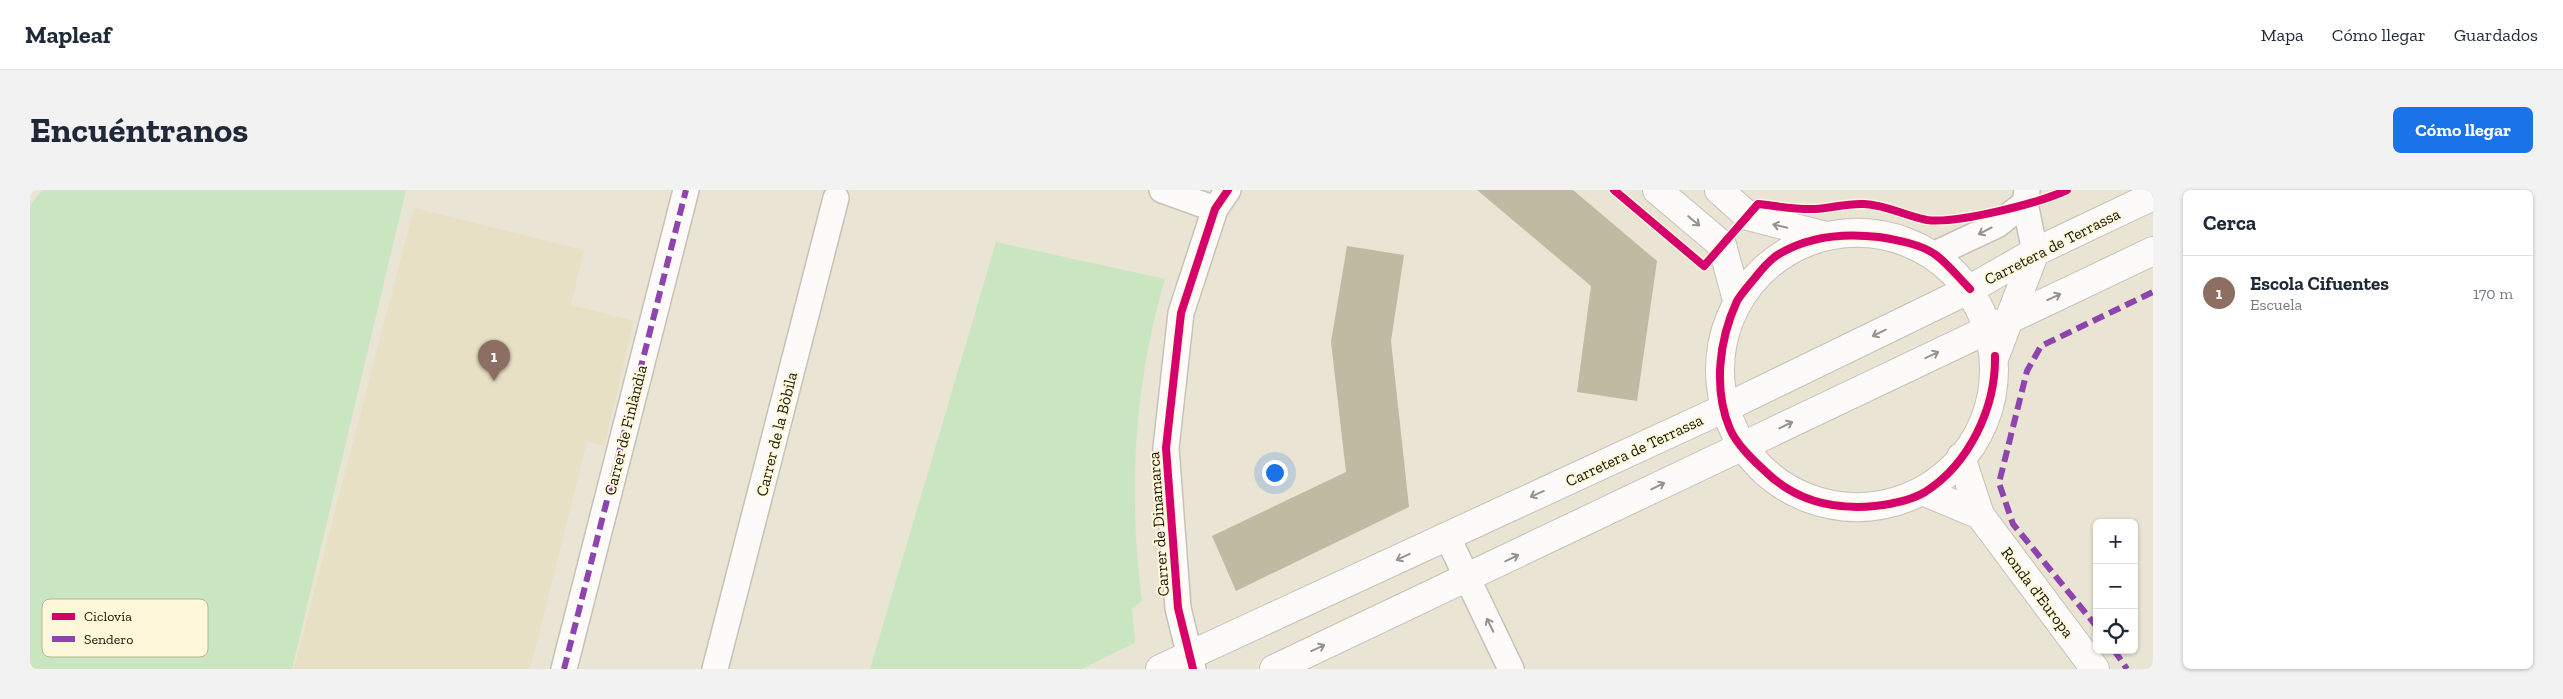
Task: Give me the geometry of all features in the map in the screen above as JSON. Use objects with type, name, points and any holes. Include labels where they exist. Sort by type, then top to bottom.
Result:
[{"type":"main road","points":[[1657,190],[1722,245],[1737,300]]},
{"type":"main road","points":[[1719,190],[1748,216],[1828,237]]},
{"type":"main road","name":"Carretera de Terrassa","points":[[1160,669],[1192,662],[1297,606],[1725,408],[1970,288],[2035,252],[2153,196]]},
{"type":"main road","points":[[2001,322],[1935,254],[1892,239],[1848,235],[1828,237],[1796,246],[1777,255],[1762,269],[1737,300],[1721,351],[1720,382],[1730,429],[1742,446],[1777,483],[1802,497],[1830,506],[1858,508],[1889,505],[1924,492],[1961,457],[1982,424],[1994,383],[1995,356],[2001,322],[2035,252]]},
{"type":"main road","points":[[1274,669],[1468,579],[1742,446],[2153,251]]},
{"type":"main road","name":"Ronda d'Europa","points":[[1961,457],[1980,515],[2095,669]]},
{"type":"main road","points":[[1924,492],[1980,515]]},
{"type":"street","name":"Carrer de Finlàndia","points":[[564,669],[686,190]]},
{"type":"street","points":[[1162,190],[1222,200]]},
{"type":"street","points":[[2026,197],[2035,252]]},
{"type":"street","points":[[1935,254],[1996,225],[2026,197]]},
{"type":"street","name":"Carrer de la Bòbila","points":[[715,669],[836,198]]},
{"type":"street","name":"Carrer de Dinamarca","points":[[1192,662],[1178,608],[1166,448],[1181,313],[1222,200]]},
{"type":"street","points":[[1447,536],[1511,669]]},
{"type":"shaded area","points":[[414,208],[584,250],[571,305],[634,321],[604,446],[587,441],[530,669],[294,669]]},
{"type":"green space","points":[[43,190],[406,190],[292,669],[30,669],[30,205]]},
{"type":"green space","points":[[996,242],[1165,279],[1146,358],[1140,398],[1135,480],[1135,520],[1142,601],[1132,608],[1135,643],[1081,669],[870,669]]},
{"type":"building","points":[[1477,190],[1573,190],[1657,261],[1637,401],[1577,392],[1591,286]]},
{"type":"building","points":[[1347,246],[1404,255],[1391,341],[1409,507],[1236,591],[1212,536],[1346,472],[1331,342]]},
{"type":"marked path","points":[[564,669],[686,190]]},
{"type":"marked path","points":[[2093,622],[2013,524],[1999,483],[2027,371],[2041,346],[2153,292]]},
{"type":"marked path","points":[[2117,654],[2127,669]]},
{"type":"cycle path","points":[[1193,669],[1178,608],[1166,448],[1181,313],[1215,209],[1228,190]]},
{"type":"cycle path","points":[[1614,190],[1704,266],[1758,204],[1808,209],[1864,204],[1880,206],[1927,220],[1940,220],[1977,216],[2038,201],[2067,190]]},
{"type":"cycle path","points":[[1970,289],[1930,251],[1916,245],[1879,237],[1853,235],[1828,237],[1802,243],[1779,254],[1765,265],[1740,296],[1726,332],[1722,348],[1720,381],[1721,398],[1730,429],[1741,446],[1766,472],[1778,482],[1803,497],[1830,505],[1860,507],[1901,502],[1925,492],[1941,480],[1967,450],[1977,433],[1991,395],[1995,356]]},
{"type":"place","name":"Escola Cifuentes","points":[[494,381]]}]
